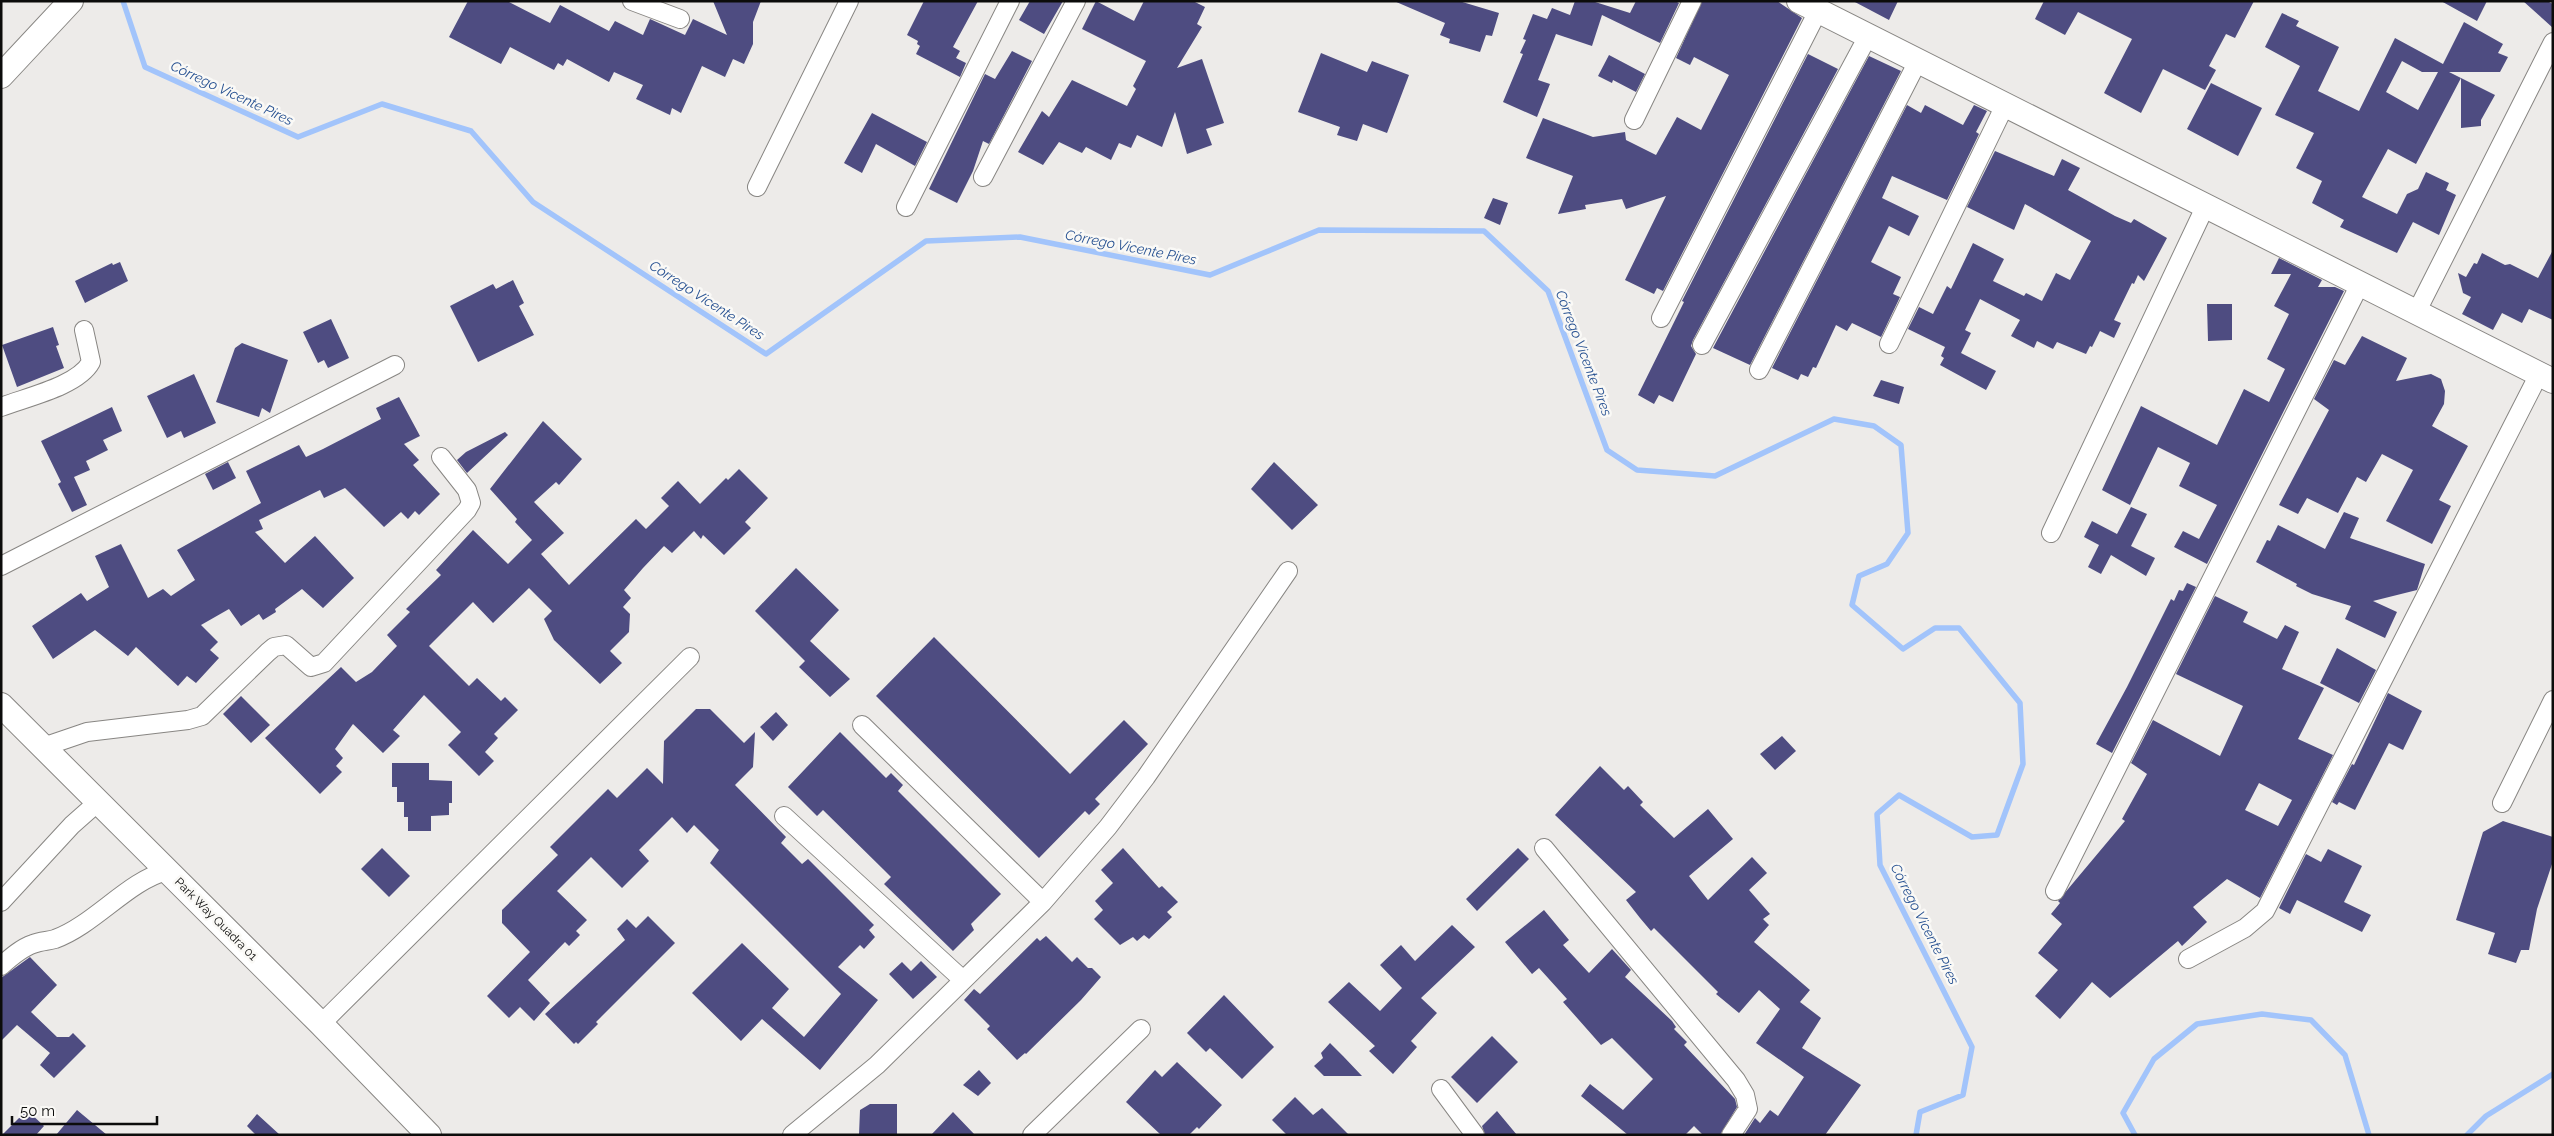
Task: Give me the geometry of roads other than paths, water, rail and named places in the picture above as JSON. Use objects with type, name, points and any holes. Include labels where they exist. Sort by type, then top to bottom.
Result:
[{"type":"street","points":[[632,1],[680,18]]},
{"type":"street","points":[[757,187],[850,1]]},
{"type":"street","points":[[906,207],[1010,1]]},
{"type":"street","points":[[983,177],[1076,1]]},
{"type":"street","points":[[1634,120],[1692,1]]},
{"type":"street","points":[[1,76],[67,5]]},
{"type":"street","points":[[1662,318],[1808,6],[2546,377],[2264,911],[2245,928],[2188,959]]},
{"type":"street","points":[[1702,345],[1868,36]]},
{"type":"street","points":[[1,64],[35,39]]},
{"type":"street","points":[[2417,311],[2553,42]]},
{"type":"street","points":[[1759,370],[1918,61]]},
{"type":"street","points":[[1889,344],[2005,105]]},
{"type":"street","points":[[2051,533],[2206,205]]},
{"type":"street","points":[[2055,891],[2360,284]]},
{"type":"street","points":[[1,407],[76,379],[86,370],[91,362],[84,330]]},
{"type":"street","points":[[1,566],[394,365]]},
{"type":"street","points":[[43,747],[87,732],[188,720],[202,716],[268,652],[280,645],[286,645],[311,666],[324,663],[471,504],[467,490],[441,457]]},
{"type":"street","points":[[792,1135],[877,1065],[1044,902],[1108,827],[1146,777],[1288,571]]},
{"type":"street","points":[[321,1024],[690,657]]},
{"type":"street","points":[[2502,803],[2553,700]]},
{"type":"street","name":"Park Way Quadra 01","points":[[1,705],[321,1024],[429,1135]]},
{"type":"street","points":[[862,724],[1044,902]]},
{"type":"street","points":[[1,902],[72,825],[98,802]]},
{"type":"street","points":[[784,816],[963,980]]},
{"type":"street","points":[[1544,848],[1736,1080],[1744,1094],[1748,1109],[1731,1135]]},
{"type":"street","points":[[1,966],[10,957],[32,944],[56,938],[98,914],[155,874],[167,871]]},
{"type":"street","points":[[1032,1135],[1142,1029]]},
{"type":"street","points":[[1441,1089],[1475,1135]]},
{"type":"waterway","name":"Córrego Vicente Pires","points":[[123,1],[145,67],[298,137],[382,104],[471,131],[533,202],[766,354],[926,241],[1020,237],[1210,275],[1319,230],[1484,231],[1548,291],[1607,450],[1637,470],[1715,476],[1834,419],[1874,426],[1901,445],[1908,533],[1887,564],[1859,576],[1852,605],[1903,649],[1935,628],[1959,628],[2020,703],[2023,764],[1997,835],[1972,837],[1899,795],[1877,814],[1880,865],[1972,1047],[1963,1095],[1920,1112],[1916,1135]]},
{"type":"waterway","name":"Córrego Vicente Pires","points":[[2135,1135],[2123,1113],[2154,1059],[2197,1024],[2262,1014],[2311,1020],[2345,1055],[2369,1135]]},
{"type":"waterway","name":"Córrego Vicente Pires","points":[[2467,1135],[2486,1116],[2553,1074]]}]
